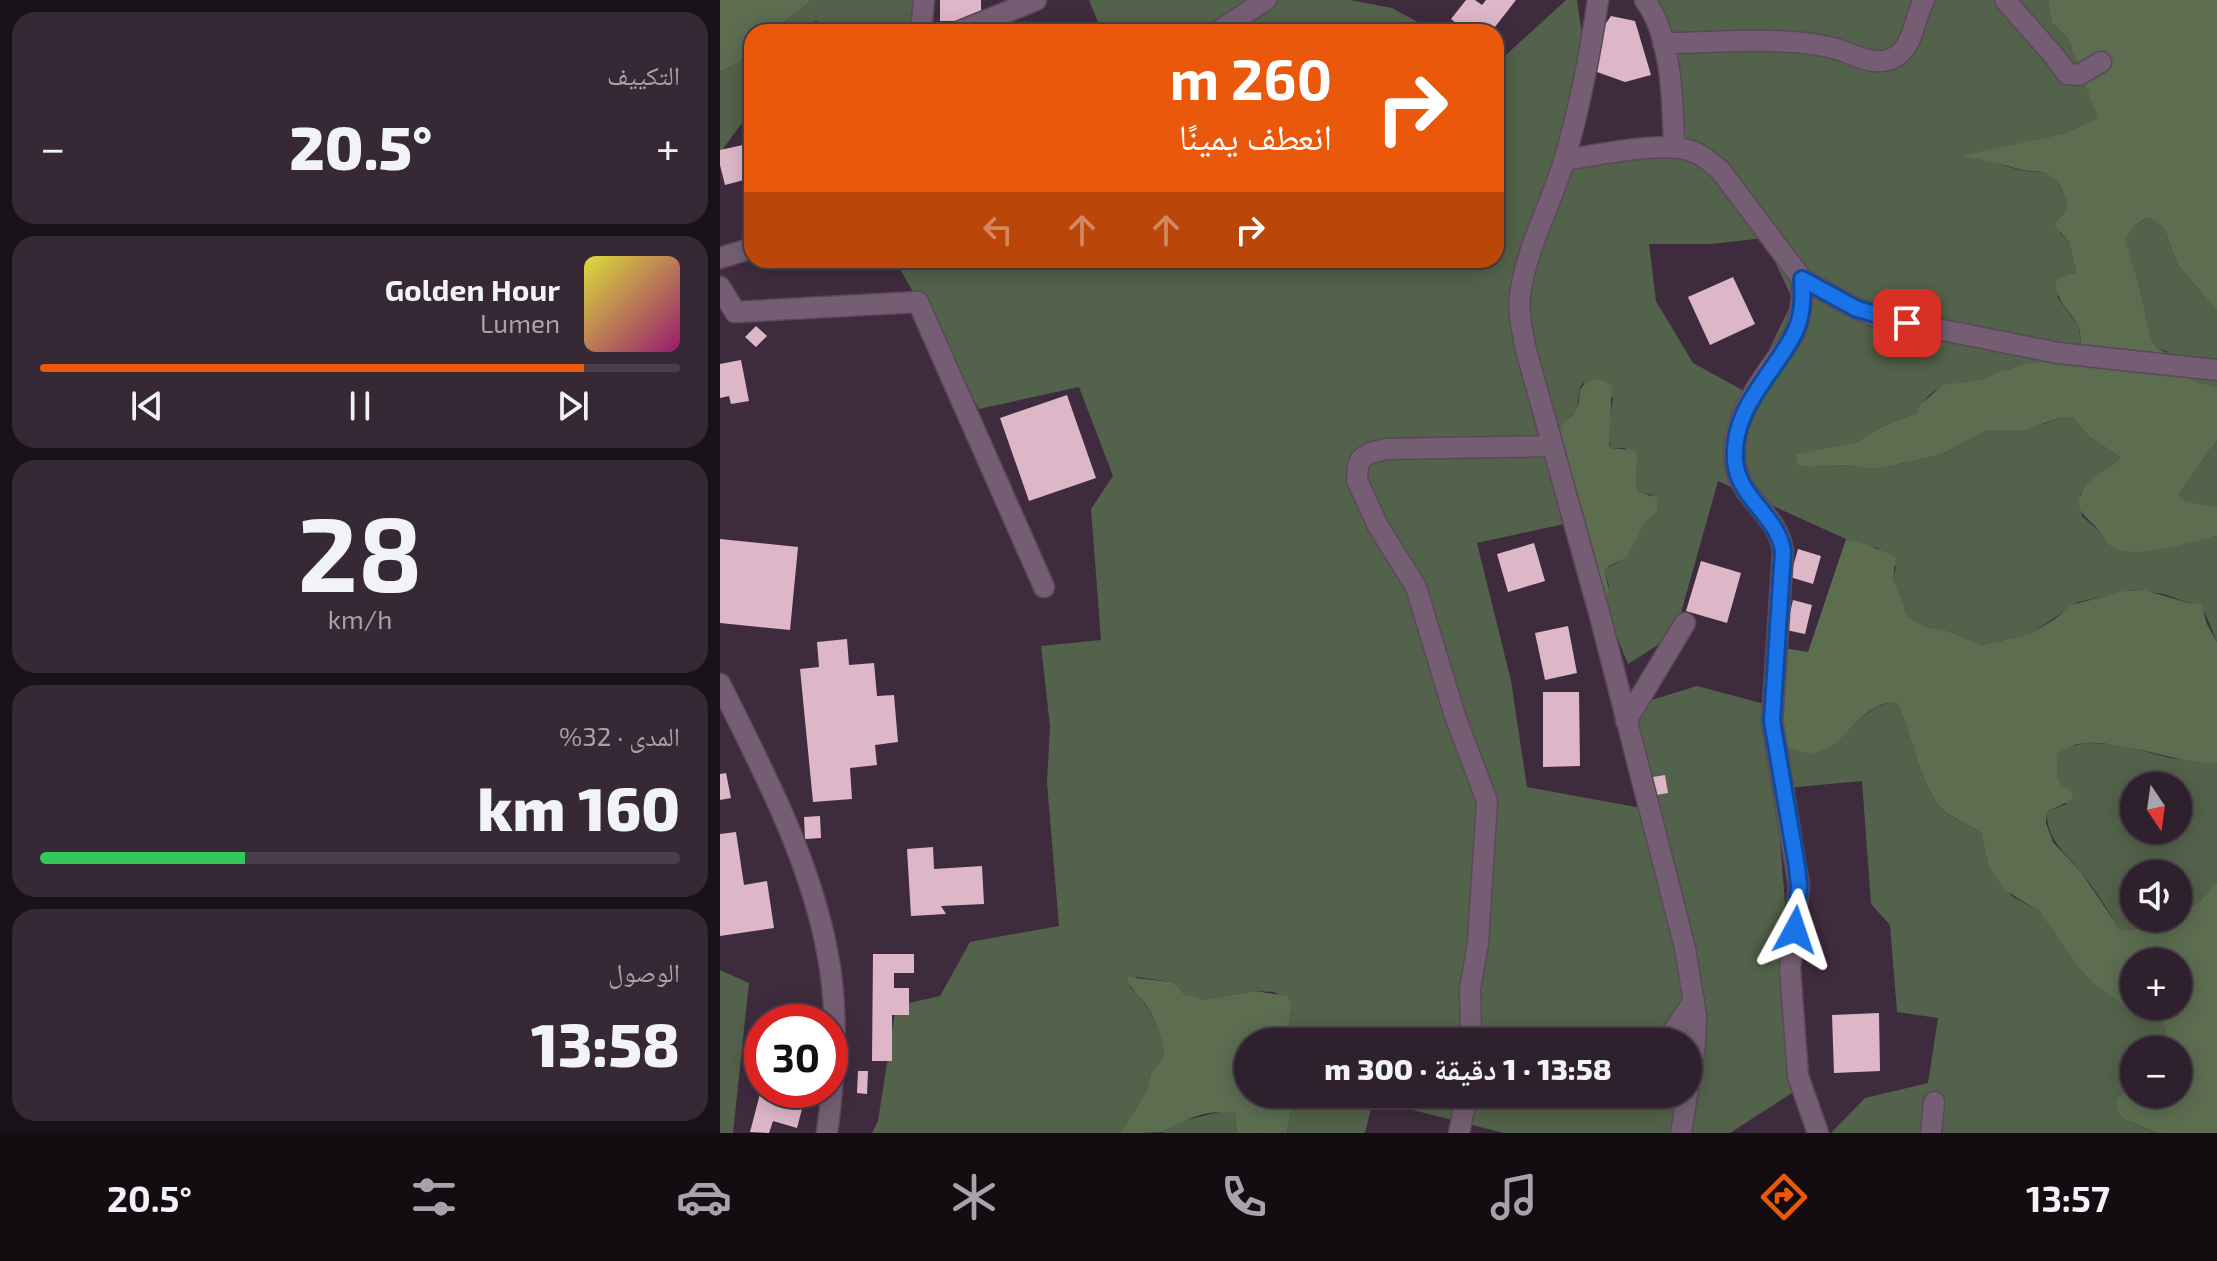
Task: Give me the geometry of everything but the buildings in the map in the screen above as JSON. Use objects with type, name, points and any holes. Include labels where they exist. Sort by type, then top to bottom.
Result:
[{"type":"street","points":[[922,24],[924,0]]},
{"type":"street","points":[[978,24],[1036,0]]},
{"type":"street","points":[[1229,24],[1266,0]]},
{"type":"street","points":[[1598,0],[1587,71],[1564,160],[1520,290],[1519,309],[1526,350],[1676,910],[1694,1001],[1695,1045],[1687,1113],[1681,1133]]},
{"type":"street","points":[[1645,0],[1663,43],[1672,104],[1674,147]]},
{"type":"street","points":[[1663,43],[1793,43],[1830,47],[1871,61],[1888,60],[1902,53],[1924,0]]},
{"type":"street","points":[[2005,0],[2067,74],[2079,75],[2101,62]]},
{"type":"street","points":[[1564,160],[1674,147],[1698,154],[1720,170],[1802,279],[1846,304],[1877,317],[2058,353],[2217,370]]},
{"type":"street","points":[[720,258],[744,250]]},
{"type":"street","points":[[1802,279],[1803,306],[1798,324],[1747,404],[1737,433],[1735,460],[1744,487],[1779,534],[1783,551],[1772,721],[1799,886],[1790,969],[1798,1076],[1818,1133]]},
{"type":"street","points":[[720,287],[735,312],[918,302],[1044,587]]},
{"type":"street","points":[[1471,1028],[1470,989],[1478,943],[1487,801],[1455,716],[1416,587],[1365,501],[1356,473],[1361,459],[1386,449],[1553,446]]},
{"type":"street","points":[[1626,721],[1685,623]]},
{"type":"street","points":[[720,684],[771,786],[805,871],[828,956],[834,1038],[833,1090],[827,1133]]},
{"type":"street","points":[[1676,1028],[1694,1001]]},
{"type":"street","points":[[1931,1133],[1934,1102]]},
{"type":"street","points":[[1459,1133],[1464,1108]]},
{"type":"green space","points":[[720,0],[812,0],[781,24],[744,24],[744,57],[720,72]]},
{"type":"green space","points":[[812,0],[929,0],[927,24],[819,24],[816,20],[813,24],[781,24]]},
{"type":"green space","points":[[1089,0],[1350,0],[1392,8],[1421,24],[1099,24]]},
{"type":"green space","points":[[1566,0],[1577,0],[1587,70],[1571,154],[1672,142],[1659,0],[2048,0],[2051,22],[2068,39],[2099,118],[2066,133],[1965,156],[2023,171],[2040,172],[2052,177],[2060,186],[2069,209],[2061,217],[2060,233],[2069,242],[2076,272],[2057,278],[2058,298],[2079,327],[2081,346],[2052,362],[2016,367],[1981,381],[1944,387],[1930,395],[1917,413],[1883,426],[1856,442],[1797,454],[1797,464],[1810,467],[1886,467],[1940,455],[1988,430],[2011,430],[2072,417],[2088,436],[2120,457],[2080,495],[2082,516],[2104,539],[2182,543],[2217,536],[2217,642],[2205,613],[2192,604],[2164,594],[2135,590],[2078,602],[2030,634],[1982,645],[1945,630],[1927,627],[1908,617],[1895,587],[1893,578],[1896,567],[1878,548],[1846,539],[1718,481],[1675,634],[1628,664],[1602,601],[1609,587],[1605,571],[1625,556],[1642,527],[1657,512],[1652,495],[1639,492],[1625,448],[1611,448],[1608,430],[1613,398],[1583,383],[1577,409],[1560,428],[1569,523],[1477,543],[1511,681],[1527,787],[1652,810],[1629,707],[1697,686],[1765,704],[1795,749],[1810,753],[1824,750],[1836,742],[1870,711],[1897,703],[1920,769],[1939,806],[1947,814],[1981,833],[1989,868],[2012,896],[2040,912],[2082,972],[2120,1002],[2120,1020],[2155,1020],[2162,1023],[2165,1036],[2120,1036],[2120,1108],[2128,1108],[2132,1122],[2157,1133],[1831,1133],[1865,1098],[1928,1083],[1938,1018],[1897,1012],[1890,925],[1871,904],[1862,781],[1776,789],[1787,929],[1792,1093],[1730,1133],[1504,1133],[1405,1108],[1702,1108],[1702,1028],[1288,1028],[1292,1004],[1274,992],[1255,991],[1204,1000],[1184,994],[1171,982],[1137,977],[1130,987],[1154,1018],[1164,1056],[1151,1073],[1146,1092],[1120,1133],[872,1133],[878,1121],[896,1006],[940,996],[970,942],[1059,926],[1047,783],[1050,726],[1041,646],[1101,640],[1091,509],[1113,476],[1079,387],[979,409],[900,268],[1504,268],[1504,57]],"holes":[[[1764,238],[1793,300],[1748,393],[1693,363],[1656,301],[1649,244],[1711,244]]]},
{"type":"green space","points":[[2048,0],[2217,0],[2217,311],[2177,264],[2165,230],[2157,222],[2147,218],[2143,220],[2133,227],[2125,241],[2152,341],[2158,349],[2175,356],[2190,379],[2217,387],[2217,440],[2179,494],[2185,501],[2217,507],[2217,536],[2149,551],[2123,551],[2111,546],[2082,512],[2079,499],[2088,482],[2120,457],[2088,436],[2072,417],[2062,417],[2025,430],[1988,430],[1940,455],[1886,467],[1797,465],[1796,454],[1856,442],[1883,426],[1917,413],[1921,404],[1943,385],[1982,380],[2000,371],[2031,363],[2064,360],[2081,346],[2079,328],[2059,298],[2056,285],[2057,278],[2076,272],[2069,242],[2054,225],[2068,209],[2060,186],[2043,173],[1961,156],[2066,133],[2098,118],[2068,39],[2051,22]]},
{"type":"green space","points":[[744,57],[744,120],[720,153],[720,72]]},
{"type":"green space","points":[[2147,218],[2165,230],[2177,264],[2217,311],[2217,387],[2189,380],[2166,351],[2158,349],[2152,341],[2138,281],[2124,241],[2130,229]]},
{"type":"green space","points":[[1599,379],[1612,386],[1609,445],[1611,448],[1635,450],[1639,492],[1658,498],[1657,512],[1644,524],[1627,557],[1607,567],[1609,592],[1602,601],[1560,428],[1578,407],[1581,388]]},
{"type":"green space","points":[[2217,440],[2217,507],[2184,501],[2179,494]]},
{"type":"green space","points":[[1846,539],[1896,557],[1893,579],[1908,617],[1927,627],[1945,630],[1982,645],[2030,634],[2071,605],[2125,591],[2144,590],[2192,604],[2201,603],[2207,624],[2217,642],[2217,763],[2178,759],[2109,744],[2070,746],[2057,756],[2057,776],[2061,786],[2071,790],[2073,799],[2047,812],[2046,823],[2053,842],[2081,872],[2120,932],[2192,932],[2192,906],[2217,882],[2217,1133],[2157,1133],[2123,1118],[2117,1110],[2116,1099],[2120,1096],[2120,1108],[2192,1108],[2192,1036],[2165,1036],[2162,1023],[2155,1020],[2192,1020],[2192,948],[2120,948],[2120,1003],[2082,972],[2040,912],[2005,890],[1989,868],[1981,833],[1939,806],[1920,769],[1897,703],[1873,709],[1824,750],[1809,753],[1787,748],[1781,739],[1778,647],[1808,652]]},
{"type":"green space","points":[[2085,743],[2119,744],[2170,758],[2217,763],[2217,882],[2192,906],[2192,860],[2120,860],[2120,929],[2050,830],[2047,812],[2066,804],[2057,776],[2057,756],[2063,748]]},
{"type":"green space","points":[[720,970],[749,983],[747,1004],[744,1004],[733,1133],[720,1133]]},
{"type":"green space","points":[[1127,977],[1171,982],[1184,994],[1204,1000],[1255,991],[1287,996],[1292,1004],[1288,1028],[1234,1028],[1234,1108],[1291,1108],[1287,1133],[1237,1133],[1235,1114],[1216,1112],[1188,1119],[1163,1132],[1120,1133],[1146,1092],[1151,1073],[1164,1056],[1153,1017]]},
{"type":"green space","points":[[1291,1108],[1371,1108],[1365,1133],[1287,1133]]},
{"type":"green space","points":[[1224,1111],[1235,1114],[1237,1133],[1162,1133],[1177,1122]]},
{"type":"route","points":[[1795,930],[1799,886],[1797,867],[1772,721],[1782,542],[1737,473],[1737,433],[1747,404],[1794,335],[1803,306],[1802,279],[1857,309],[1907,323]]}]
